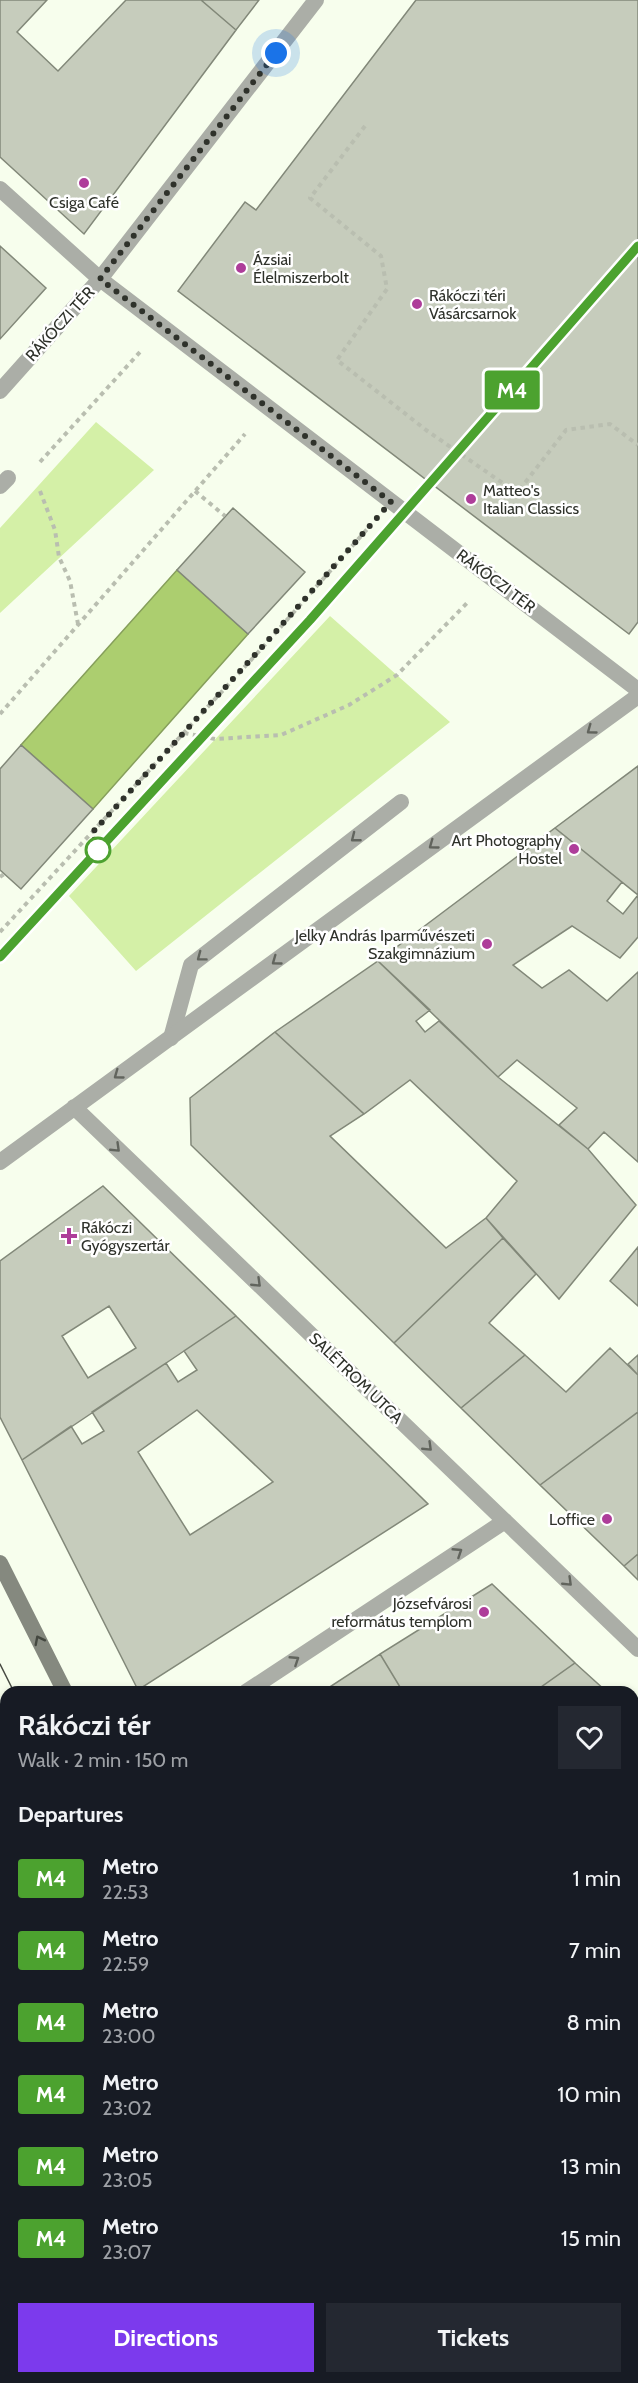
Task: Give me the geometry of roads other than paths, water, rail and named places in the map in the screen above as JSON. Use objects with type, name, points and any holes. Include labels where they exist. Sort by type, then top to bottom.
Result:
[{"type":"main road","points":[[0,1563],[62,1686]]},
{"type":"street","points":[[0,189],[100,279],[316,0]]},
{"type":"street","name":"RÁKÓCZI TÉR","points":[[0,391],[100,279],[638,690]]},
{"type":"street","points":[[0,1162],[638,696]]},
{"type":"street","points":[[171,1038],[191,964],[401,802]]},
{"type":"street","name":"SALÉTROM UTCA","points":[[74,1107],[638,1649]]},
{"type":"street","points":[[255,1686],[505,1521]]},
{"type":"tram line","points":[[0,1664],[11,1686]]},
{"type":"metro line","name":"M4","points":[[0,957],[310,620],[638,246]]},
{"type":"place","name":"Csiga Café","points":[[84,183]]},
{"type":"place","name":"Ázsiai Élelmiszerbolt","points":[[241,268]]},
{"type":"place","name":"Rákóczi téri Vásárcsarnok","points":[[417,304]]},
{"type":"place","name":"Matteo's Italian Classics","points":[[471,499]]},
{"type":"place","name":"Art Photography Hostel","points":[[574,849]]},
{"type":"place","name":"Jelky András Iparművészeti Szakgimnázium","points":[[487,944]]},
{"type":"place","name":"Rákóczi Gyógyszertár","points":[[69,1236]]},
{"type":"place","name":"Loffice","points":[[607,1519]]},
{"type":"place","name":"Józsefvárosi református templom","points":[[484,1612]]}]
